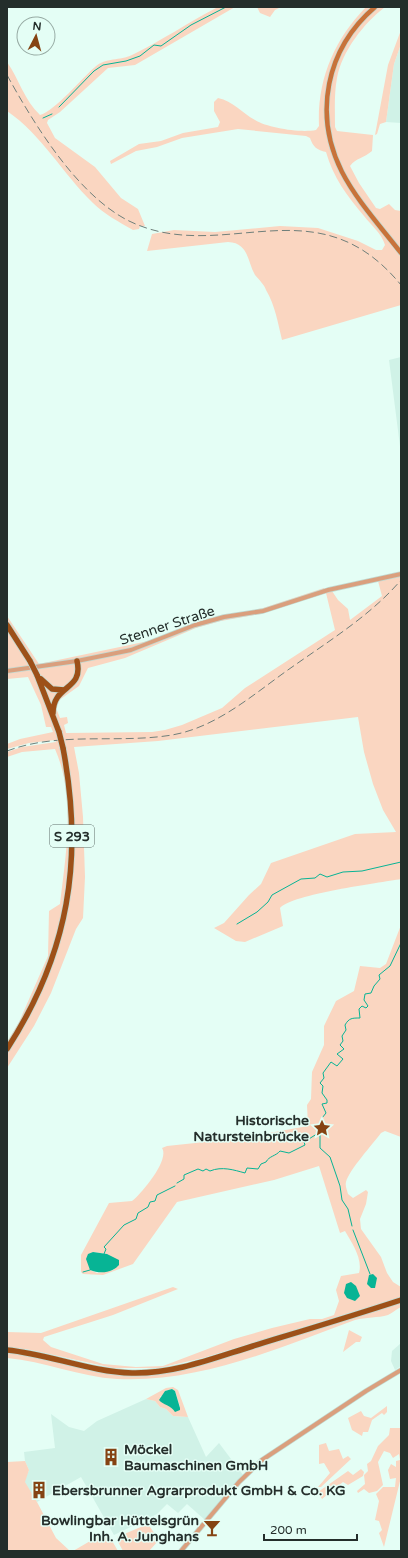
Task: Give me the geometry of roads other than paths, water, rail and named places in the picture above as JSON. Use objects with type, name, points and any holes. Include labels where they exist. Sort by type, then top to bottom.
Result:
[{"type":"highway","name":"S 293","points":[[7,625],[17,639],[38,676],[53,713],[63,748],[72,810],[72,859],[65,913],[54,953],[42,985],[24,1021],[7,1049]]},
{"type":"highway","points":[[7,634],[17,639]]},
{"type":"highway","points":[[53,713],[54,701],[58,695],[77,678],[79,668],[78,661]]},
{"type":"highway","points":[[38,676],[52,689],[65,690]]},
{"type":"highway","points":[[7,1350],[30,1353],[111,1371],[132,1373],[155,1372],[193,1364],[401,1300]]},
{"type":"main road","points":[[375,7],[354,30],[336,59],[327,90],[326,117],[332,148],[342,171],[361,201],[401,253]]},
{"type":"street","name":"Stenner Straße","points":[[7,671],[78,661],[140,647],[195,625],[224,617],[263,611],[328,590],[401,574]]},
{"type":"street","points":[[181,1551],[239,1482],[262,1460],[366,1391],[401,1370]]},
{"type":"waterway","points":[[59,107],[94,71],[103,65],[126,61],[140,56],[154,45],[161,46],[191,25],[226,7]]},
{"type":"waterway","points":[[43,118],[52,114]]},
{"type":"waterway","points":[[237,924],[257,912],[268,902],[272,895],[301,879],[315,878],[320,874],[327,877],[343,872],[362,871],[401,862]]},
{"type":"waterway","points":[[177,1183],[184,1179],[184,1175],[198,1169],[203,1171],[206,1169],[210,1171],[228,1169],[245,1173],[247,1168],[258,1169],[261,1164],[280,1151],[289,1153],[305,1145],[304,1142],[320,1132],[323,1122],[322,1118],[326,1113],[322,1104],[327,1103],[327,1100],[322,1093],[323,1086],[320,1083],[324,1078],[323,1073],[331,1062],[337,1066],[343,1059],[337,1054],[344,1049],[340,1045],[343,1041],[342,1036],[346,1030],[345,1025],[351,1019],[360,1018],[359,1009],[362,1006],[366,1008],[368,1006],[364,1000],[365,994],[371,993],[374,986],[380,979],[379,975],[390,966],[401,943],[401,937]]},
{"type":"waterway","points":[[320,1133],[320,1148],[330,1157],[340,1186],[342,1200],[348,1209],[352,1226]]},
{"type":"waterway","points":[[104,1254],[106,1249],[104,1247],[124,1225],[136,1219],[138,1213],[148,1207],[150,1202],[155,1201],[157,1195],[175,1186]]},
{"type":"waterway","points":[[353,1230],[370,1274]]},
{"type":"waterway","points":[[83,1272],[90,1270]]},
{"type":"railway","points":[[7,75],[30,115],[58,156],[91,193],[108,208],[127,220],[163,232],[198,236],[267,231],[302,231],[335,237],[368,254],[401,285]]},
{"type":"railway","points":[[7,751],[48,741],[172,735],[189,731],[206,724],[237,707],[351,626],[377,604],[401,580]]},
{"type":"place","name":"Historische Natursteinbrücke","points":[[322,1128]]},
{"type":"place","name":"Möckel Baumaschinen GmbH","points":[[111,1457]]},
{"type":"place","name":"Ebersbrunner Agrarprodukt GmbH & Co. KG","points":[[39,1490]]},
{"type":"place","name":"Bowlingbar Hüttelsgrün Inh. A. Junghans","points":[[212,1528]]}]
